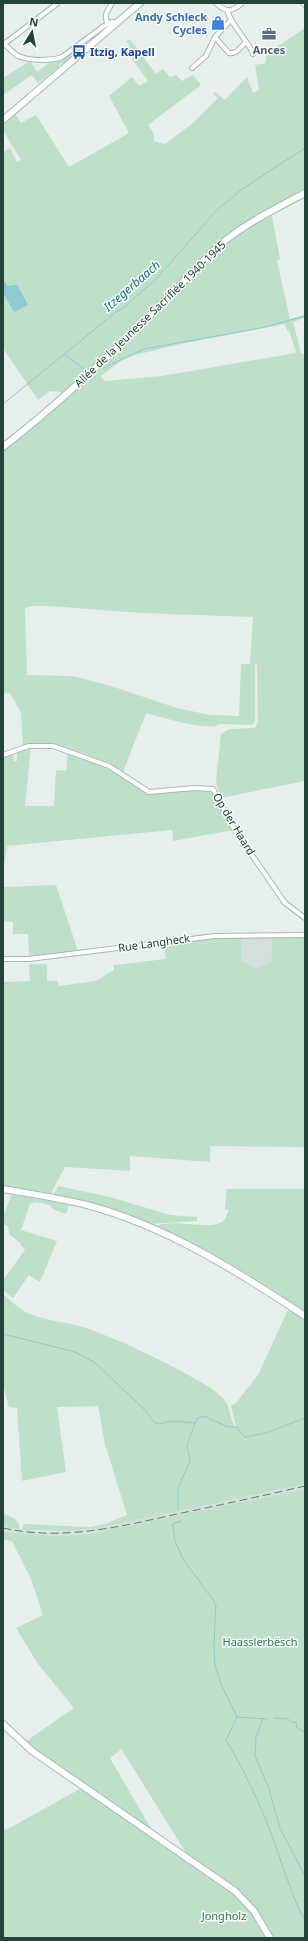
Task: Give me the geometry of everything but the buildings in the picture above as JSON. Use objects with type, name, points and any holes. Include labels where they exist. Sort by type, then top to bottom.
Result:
[{"type":"main road","points":[[3,120],[140,3]]},
{"type":"main road","name":"Allée de la Jeunesse Sacrifiée 1940-1945","points":[[3,447],[64,398],[94,370],[215,249],[251,221],[305,193]]},
{"type":"main road","points":[[3,1189],[80,1203],[150,1227],[242,1275],[305,1316]]},
{"type":"main road","points":[[3,1724],[32,1751],[235,1891],[254,1911],[270,1938]]},
{"type":"street","points":[[58,3],[3,44],[17,55],[25,58],[54,60],[62,57],[108,24],[116,23]]},
{"type":"street","points":[[108,24],[105,18],[112,3]]},
{"type":"street","points":[[216,3],[228,11],[234,9],[242,3]]},
{"type":"street","points":[[228,11],[229,16],[253,54]]},
{"type":"street","points":[[192,68],[206,56],[215,37],[232,20]]},
{"type":"street","points":[[215,37],[229,53],[232,54],[246,42]]},
{"type":"street","name":"Op der Haard","points":[[3,755],[29,746],[53,746],[109,766],[150,792],[194,788],[213,789],[234,829],[285,902],[305,918]]},
{"type":"street","name":"Rue Langheck","points":[[3,959],[29,959],[215,936],[305,935]]},
{"type":"shaded area","points":[[241,939],[272,939],[271,962],[257,968],[241,961]]},
{"type":"shaded area","points":[[305,1484],[305,1489],[111,1531],[59,1536],[3,1532],[3,1526],[42,1532],[69,1531],[109,1526]]},
{"type":"green space","points":[[305,28],[305,198],[272,215],[280,259],[277,261],[290,319],[305,315],[305,318],[293,322],[301,353],[305,355],[305,781],[221,798],[216,782],[221,734],[229,729],[255,728],[258,723],[257,664],[255,664],[255,721],[252,725],[195,725],[146,713],[123,772],[101,760],[75,750],[48,745],[23,747],[21,713],[10,693],[3,694],[3,442],[62,394],[60,392],[50,391],[38,400],[3,348],[3,152],[10,148],[17,162],[21,160],[3,130],[3,123],[15,113],[21,123],[36,115],[69,167],[129,133],[109,96],[132,77],[139,86],[148,81],[124,48],[130,45],[126,42],[130,39],[156,74],[163,69],[170,77],[176,75],[182,81],[193,75],[201,85],[148,125],[154,134],[154,141],[165,144],[193,123],[218,98],[213,94],[215,92],[225,100],[247,77],[253,93],[259,90],[255,65],[266,63],[266,52],[272,50]],"holes":[[[285,324],[290,333],[296,353],[162,376],[105,381],[101,376],[121,361],[135,355],[181,344]],[[32,606],[141,613],[253,617],[250,664],[241,664],[239,716],[210,715],[177,708],[111,686],[73,676],[27,675],[25,608]]]},
{"type":"green space","points":[[80,45],[83,46],[67,62],[59,64],[59,67],[38,83],[32,75],[3,95],[3,78],[30,61],[37,72],[50,62],[58,61]]},
{"type":"green space","points":[[31,747],[25,806],[54,806],[56,770],[66,771],[68,751],[113,769],[153,794],[194,789],[208,789],[214,791],[233,830],[173,841],[172,830],[7,846],[3,874],[3,757],[13,754],[14,761],[17,761],[17,752]]},
{"type":"green space","points":[[56,885],[78,951],[29,956],[28,934],[13,934],[13,922],[3,921],[3,887]]},
{"type":"green space","points":[[227,937],[305,937],[305,1147],[210,1146],[210,1162],[130,1156],[130,1171],[65,1167],[50,1195],[3,1187],[3,982],[30,981],[29,964],[47,964],[47,981],[58,981],[58,986],[96,981],[114,970],[114,965],[166,959],[164,944]],"holes":[[[241,939],[272,939],[271,962],[257,968],[241,961]]]},
{"type":"green space","points":[[58,1186],[110,1197],[170,1215],[197,1217],[197,1221],[148,1224],[53,1196]]},
{"type":"green space","points":[[227,1189],[305,1189],[305,1484],[109,1526],[69,1531],[22,1530],[24,1524],[89,1527],[105,1524],[127,1515],[105,1444],[98,1406],[57,1407],[66,1472],[22,1481],[17,1408],[9,1407],[3,1384],[3,1294],[19,1308],[30,1314],[86,1328],[149,1354],[185,1373],[223,1398],[236,1428],[231,1405],[235,1404],[258,1375],[291,1303],[243,1273],[235,1266],[233,1268],[155,1227],[170,1223],[209,1225],[217,1224],[223,1221],[229,1210],[225,1209]]},
{"type":"green space","points":[[12,1194],[69,1205],[66,1214],[53,1209],[50,1205],[36,1202],[30,1204],[21,1230],[57,1241],[40,1282],[29,1275],[13,1298],[3,1290],[3,1280],[25,1250],[20,1243],[9,1234],[8,1226],[3,1224],[3,1217]]},
{"type":"green space","points":[[305,1489],[305,1938],[3,1938],[3,1827],[6,1830],[85,1786],[25,1742],[74,1708],[38,1664],[16,1628],[43,1615],[31,1579],[12,1541],[3,1540],[3,1532],[59,1536],[89,1534]],"holes":[[[122,1750],[186,1853],[152,1830],[110,1758]]]},
{"type":"green space","points":[[3,1513],[12,1517],[18,1523],[20,1529],[3,1526]]},
{"type":"water","points":[[6,282],[7,286],[17,285],[28,305],[14,312],[3,293],[3,283]]},
{"type":"waterway","name":"Itzegerbaach","points":[[3,404],[116,312],[122,309],[155,280],[217,210],[241,190],[305,148]]},
{"type":"waterway","points":[[103,368],[144,349],[261,328],[305,316]]},
{"type":"waterway","points":[[65,355],[87,371]]},
{"type":"waterway","points":[[3,1334],[75,1352],[94,1362],[144,1409],[154,1422],[159,1424],[172,1421],[195,1423],[198,1418],[204,1416],[228,1427],[236,1427],[245,1437],[266,1433],[305,1418]]},
{"type":"waterway","points":[[178,1510],[178,1488],[190,1461],[187,1445],[195,1423]]},
{"type":"waterway","points":[[181,1521],[174,1523],[173,1525],[175,1541],[183,1559],[216,1604],[214,1644],[215,1665],[221,1684],[237,1717],[226,1740],[244,1772],[260,1806],[297,1904],[305,1919]]},
{"type":"waterway","points":[[237,1717],[268,1719]]},
{"type":"waterway","points":[[263,1718],[256,1737],[255,1756],[269,1789],[280,1828],[305,1876]]},
{"type":"waterway","points":[[274,1718],[288,1719],[291,1722],[296,1722],[297,1728],[305,1732]]},
{"type":"railway","points":[[3,1528],[25,1532],[47,1533],[69,1533],[112,1528],[305,1486]]},
{"type":"place","name":"Andy Schleck Cycles","points":[[218,23]]},
{"type":"place","name":"Ances","points":[[269,34]]},
{"type":"place","name":"Itzig, Kapell","points":[[79,52]]},
{"type":"park label","name":"Haasslerbësch","points":[[260,1642]]},
{"type":"park label","name":"Jongholz","points":[[224,1916]]}]
